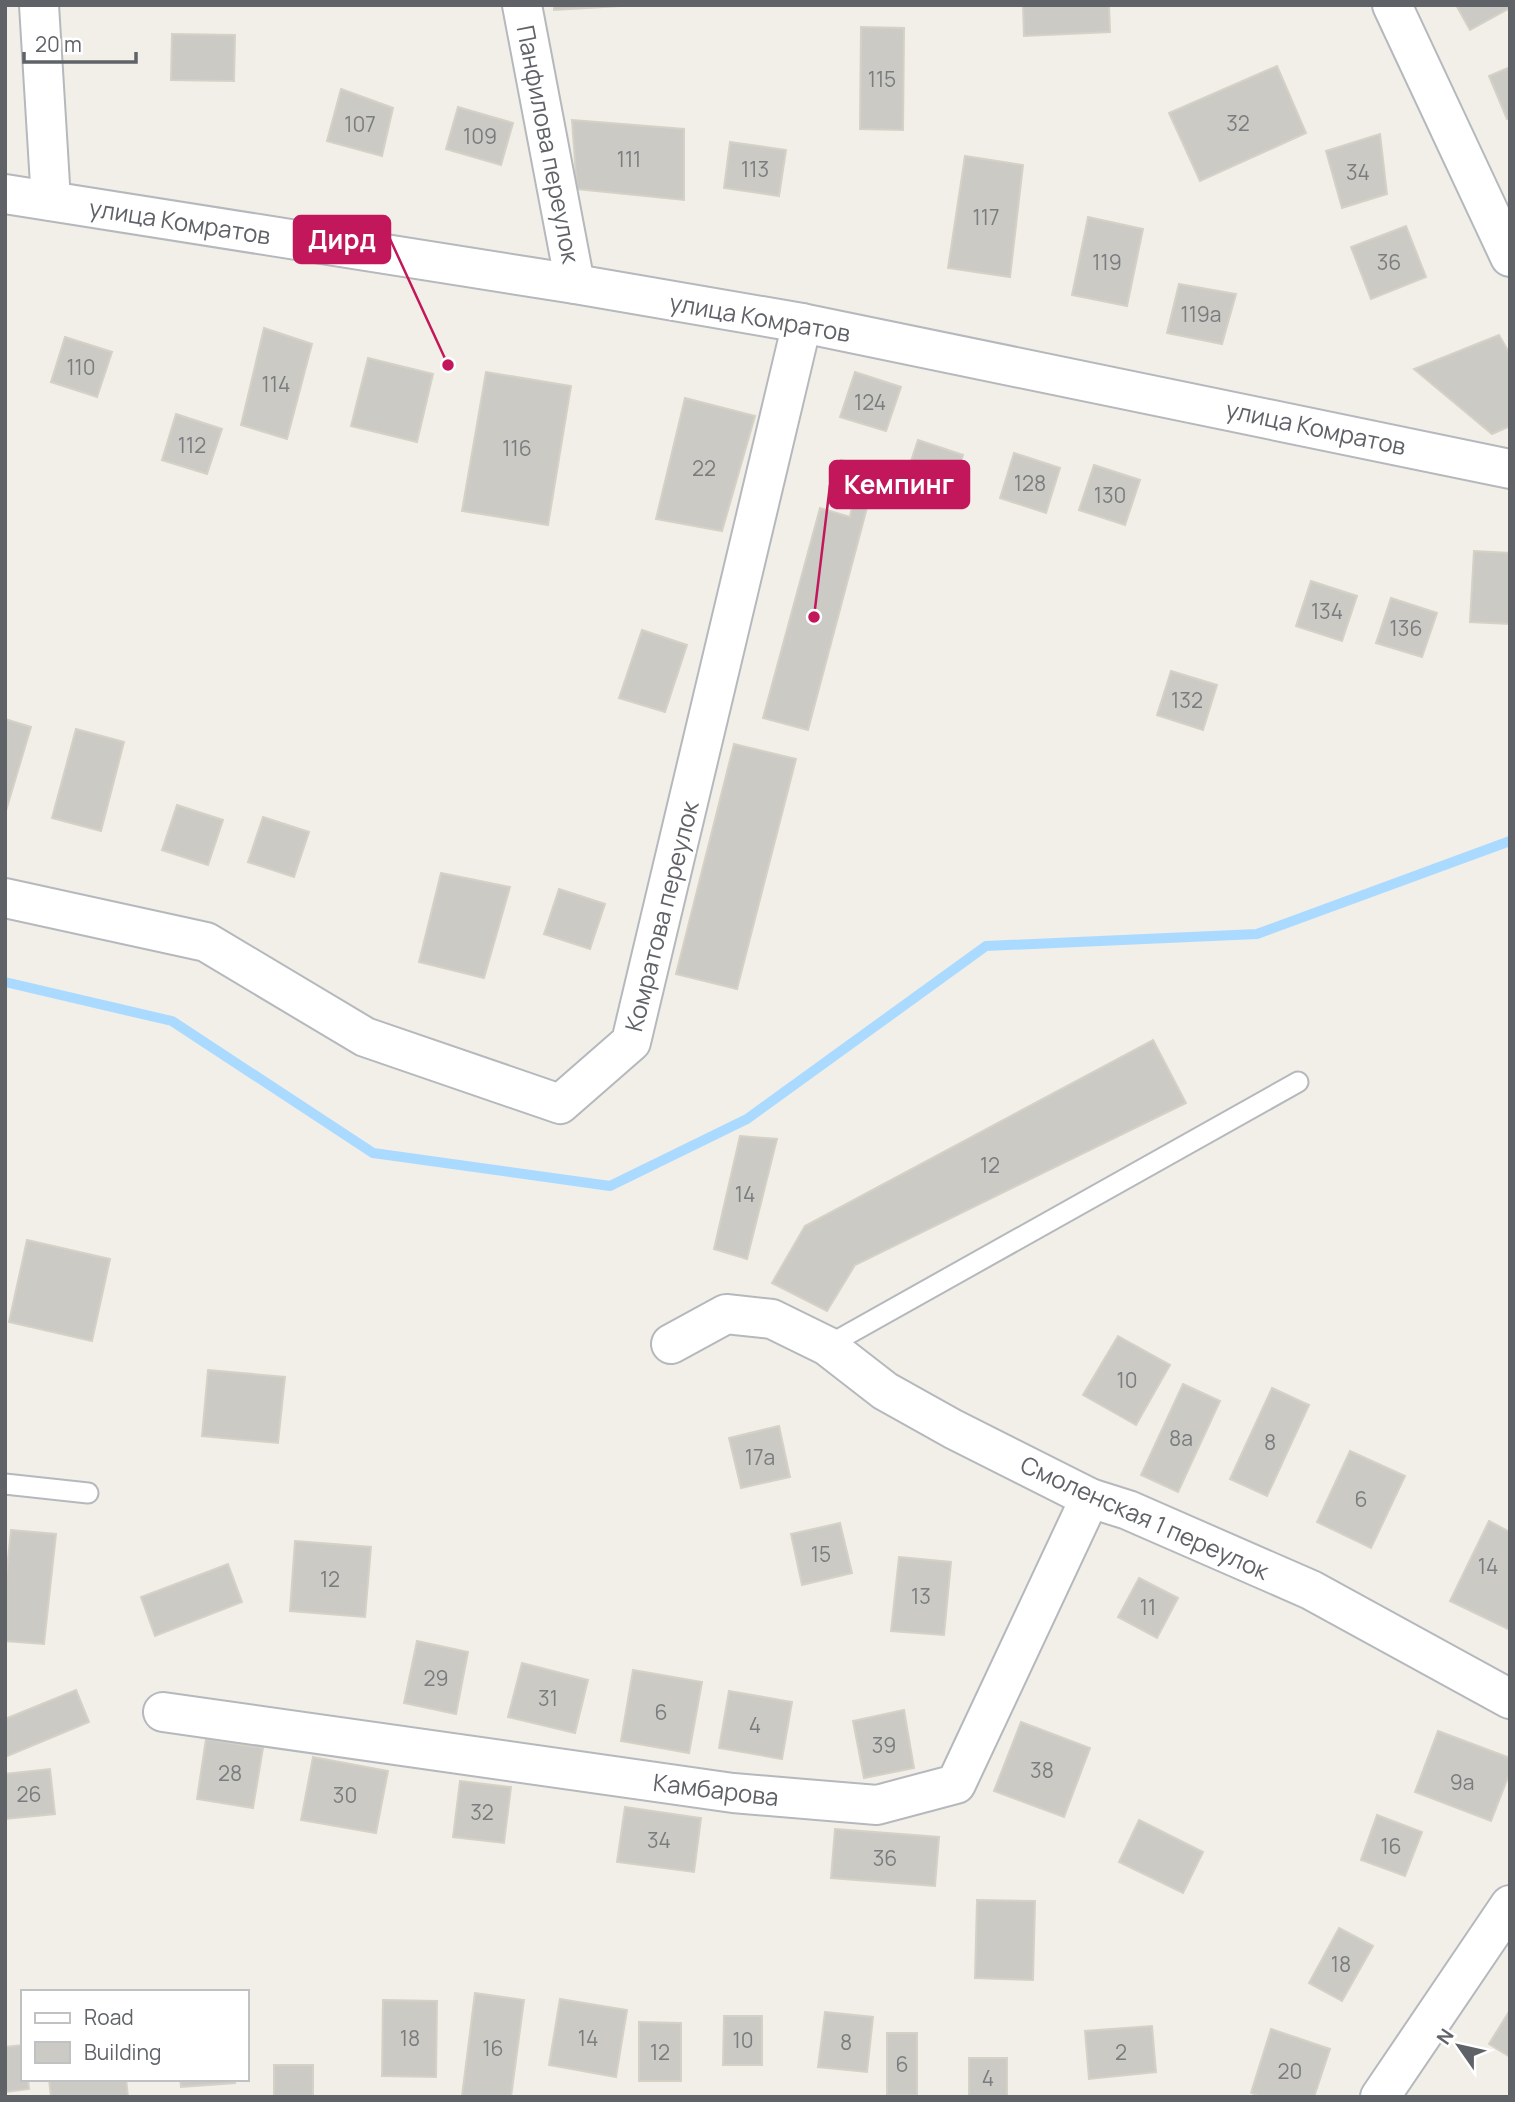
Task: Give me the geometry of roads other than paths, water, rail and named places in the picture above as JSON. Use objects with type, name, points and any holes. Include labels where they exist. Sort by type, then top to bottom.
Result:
[{"type":"street","points":[[39,5],[51,201]]},
{"type":"street","name":"Панфилова переулок","points":[[522,5],[575,284]]},
{"type":"street","points":[[1392,5],[1510,257]]},
{"type":"street","name":"улица Комратов","points":[[5,194],[575,284],[803,323],[1510,469]]},
{"type":"street","name":"Комратова переулок","points":[[5,898],[206,942],[365,1037],[560,1104],[631,1042],[803,323]]},
{"type":"street","name":"Смоленская 1 переулок","points":[[671,1344],[726,1314],[772,1320],[827,1346],[885,1391],[1090,1498],[1128,1510],[1311,1590],[1510,1699]]},
{"type":"street","name":"Камбарова","points":[[163,1712],[733,1793],[877,1805],[956,1784],[1090,1498]]},
{"type":"street","points":[[1380,2097],[1510,1905]]},
{"type":"lane","points":[[827,1346],[1298,1082]]},
{"type":"lane","points":[[5,1484],[88,1493]]},
{"type":"waterway","points":[[5,982],[172,1021],[373,1153],[610,1186],[747,1119],[986,946],[1257,934],[1510,841]]},
{"type":"place","name":"Дирд","points":[[448,365]]},
{"type":"place","name":"Кемпинг","points":[[814,617]]}]
